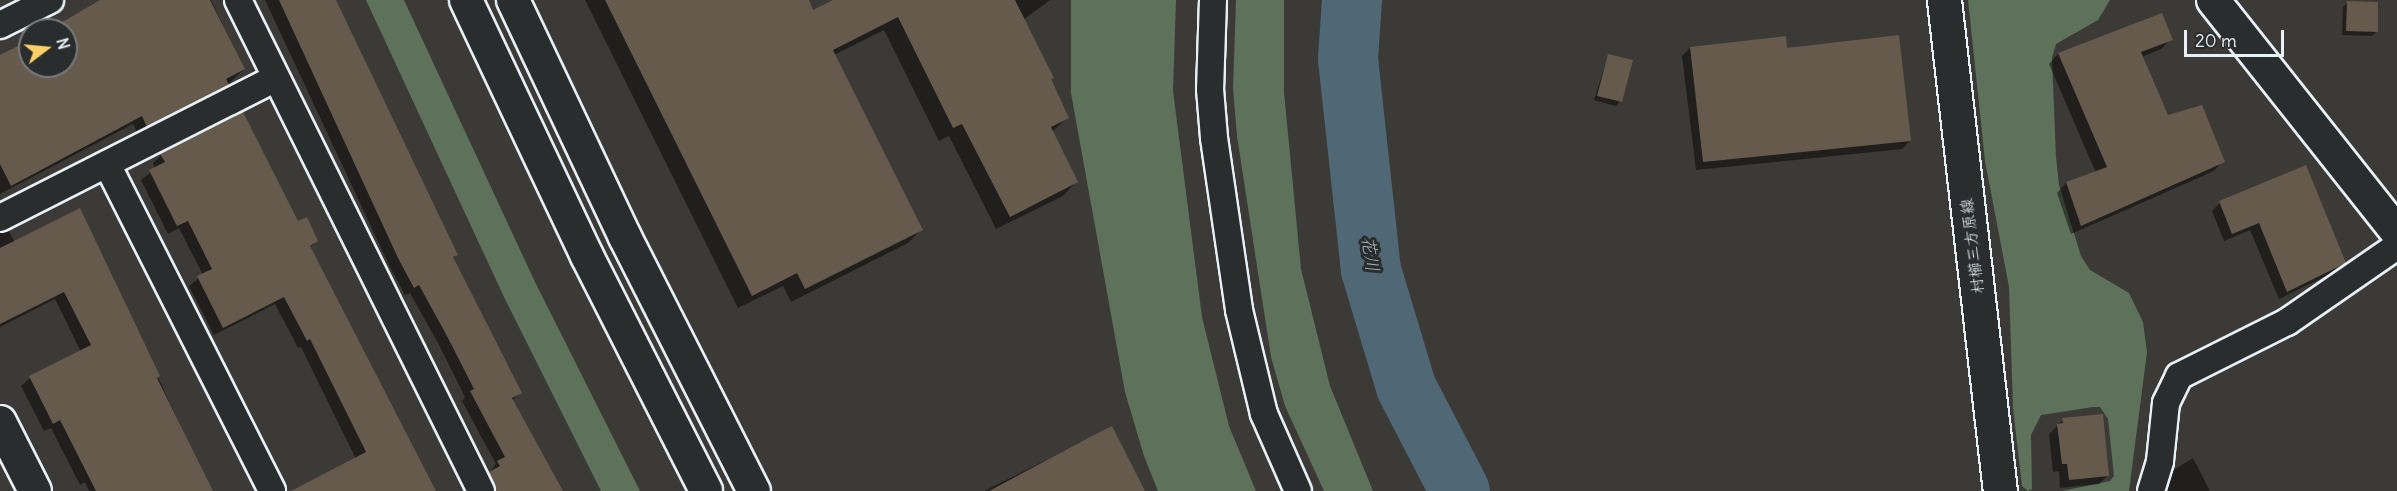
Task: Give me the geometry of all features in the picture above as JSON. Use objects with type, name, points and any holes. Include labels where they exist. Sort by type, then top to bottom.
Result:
[{"type":"main road","name":"村櫛三方原線","points":[[1944,0],[2000,491]]},
{"type":"street","points":[[238,0],[274,79],[481,491]]},
{"type":"street","points":[[466,0],[587,256],[706,491]]},
{"type":"street","points":[[513,0],[624,237],[754,491]]},
{"type":"street","points":[[1214,0],[1210,89],[1213,128],[1239,310],[1264,414],[1298,491]]},
{"type":"street","points":[[2213,0],[2397,232]]},
{"type":"street","points":[[0,25],[40,2]]},
{"type":"street","points":[[0,218],[274,79]]},
{"type":"street","points":[[107,164],[272,491]]},
{"type":"street","points":[[2151,491],[2160,461],[2166,403],[2179,376],[2287,322],[2397,246]]},
{"type":"street","points":[[0,422],[35,491]]},
{"type":"green space","points":[[366,0],[404,0],[535,282],[640,491],[601,491],[504,297]]},
{"type":"green space","points":[[1071,0],[1176,0],[1173,91],[1202,317],[1229,426],[1256,491],[1158,491],[1144,456],[1125,392],[1071,93]]},
{"type":"green space","points":[[1236,0],[1284,0],[1284,92],[1301,269],[1330,386],[1373,491],[1324,491],[1285,406],[1271,357],[1237,136],[1233,88]]},
{"type":"green space","points":[[1968,0],[2110,0],[2098,20],[2056,44],[2052,58],[2059,185],[2081,256],[2090,270],[2129,293],[2143,322],[2147,352],[2129,491],[2062,491],[2110,481],[2114,476],[2108,419],[2100,407],[2041,415],[2031,435],[2032,489],[2028,491],[2022,486],[2013,408],[2009,287],[1985,161]]},
{"type":"building","points":[[100,0],[210,0],[245,69],[226,79],[229,85],[147,127],[142,116],[11,186],[0,164],[0,55],[18,46],[18,78],[78,78],[78,18],[69,18]]},
{"type":"building","points":[[279,0],[336,0],[458,255],[453,257],[522,393],[512,398],[563,491],[496,491],[489,472],[500,466],[497,461],[505,457],[470,391],[474,389],[447,336],[419,285],[414,288],[398,258]]},
{"type":"building","points":[[605,0],[809,0],[813,10],[833,0],[1015,0],[1054,78],[1051,79],[1069,118],[1051,127],[1078,182],[1010,217],[962,124],[953,128],[898,17],[833,50],[923,230],[805,289],[797,273],[752,296]]},
{"type":"building","points":[[2347,1],[2378,2],[2378,32],[2346,31]]},
{"type":"building","points":[[2162,13],[2173,40],[2141,52],[2168,115],[2202,105],[2225,162],[2081,226],[2066,182],[2107,167],[2058,53]]},
{"type":"building","points":[[1899,35],[1911,141],[1703,162],[1690,47],[1786,36],[1787,48]]},
{"type":"building","points":[[1608,54],[1633,60],[1622,102],[1597,96]]},
{"type":"building","points":[[243,112],[298,221],[307,217],[318,241],[310,246],[436,491],[291,491],[366,452],[310,339],[307,341],[284,297],[223,328],[197,276],[212,269],[188,221],[177,226],[149,170],[165,162],[160,154]]},
{"type":"building","points":[[2306,165],[2346,263],[2287,292],[2259,223],[2232,234],[2219,201]]},
{"type":"building","points":[[80,208],[160,376],[157,378],[213,491],[96,491],[60,420],[53,424],[29,376],[91,345],[64,292],[0,324],[0,248]]},
{"type":"building","points":[[2103,414],[2109,476],[2069,480],[2067,464],[2062,464],[2057,424],[2063,423],[2062,418]]},
{"type":"building","points":[[1112,426],[1145,491],[989,491],[1094,435]]},
{"type":"waterway","name":"花川","points":[[1352,0],[1348,59],[1371,270],[1406,387],[1460,491]]}]
